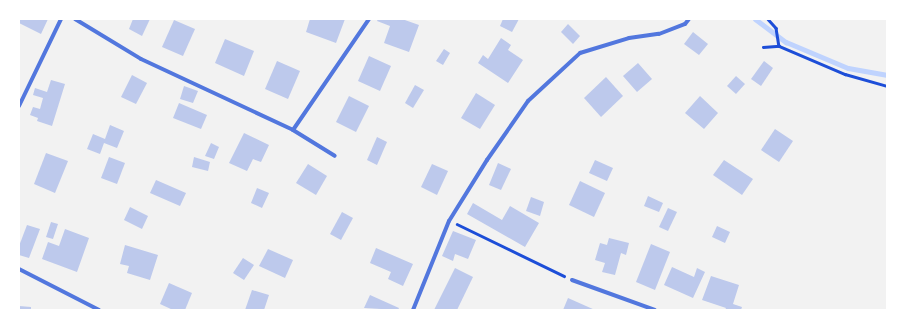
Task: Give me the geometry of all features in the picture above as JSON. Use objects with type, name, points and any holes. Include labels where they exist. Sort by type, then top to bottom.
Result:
[{"type":"street","points":[[19,106],[61,19]]},
{"type":"street","points":[[75,19],[141,59],[294,130],[335,156]]},
{"type":"street","points":[[294,130],[369,19]]},
{"type":"street","points":[[413,310],[449,221],[487,160],[528,101],[580,53],[628,38],[659,34],[685,24],[690,19]]},
{"type":"street","points":[[19,269],[99,310]]},
{"type":"street","points":[[572,280],[656,310]]},
{"type":"path","points":[[768,19],[776,28],[779,46]]},
{"type":"path","points":[[763,47],[779,46],[845,74],[887,86]]},
{"type":"path","points":[[449,221],[572,280]]},
{"type":"building","points":[[19,19],[48,19],[41,34],[19,23]]},
{"type":"building","points":[[133,19],[150,19],[142,36],[129,29]]},
{"type":"building","points":[[310,19],[345,19],[336,43],[306,32]]},
{"type":"building","points":[[378,19],[402,19],[419,25],[409,52],[384,43],[390,26],[377,21]]},
{"type":"building","points":[[503,19],[519,19],[512,32],[500,26]]},
{"type":"building","points":[[174,20],[195,29],[183,56],[162,47]]},
{"type":"building","points":[[568,24],[580,36],[573,44],[561,32]]},
{"type":"building","points":[[693,32],[708,44],[699,55],[684,44]]},
{"type":"building","points":[[501,38],[511,45],[508,50],[523,60],[508,83],[478,63],[483,55],[488,59]]},
{"type":"building","points":[[225,39],[254,51],[244,76],[215,63]]},
{"type":"building","points":[[444,49],[450,53],[443,65],[436,61]]},
{"type":"building","points":[[369,56],[391,66],[380,91],[358,81]]},
{"type":"building","points":[[277,61],[300,71],[288,99],[265,89]]},
{"type":"building","points":[[764,61],[773,68],[761,86],[751,79]]},
{"type":"building","points":[[638,63],[652,79],[637,92],[623,76]]},
{"type":"building","points":[[132,75],[147,83],[136,104],[121,97]]},
{"type":"building","points":[[736,76],[745,84],[736,94],[727,86]]},
{"type":"building","points":[[606,77],[623,96],[601,117],[584,98]]},
{"type":"building","points":[[51,80],[65,84],[52,126],[37,121],[38,118],[30,115],[33,107],[40,109],[43,98],[33,95],[35,88],[47,92]]},
{"type":"building","points":[[415,85],[424,90],[413,108],[405,103]]},
{"type":"building","points":[[184,86],[198,91],[193,103],[180,99]]},
{"type":"building","points":[[476,93],[495,105],[480,129],[461,118]]},
{"type":"building","points":[[349,96],[369,106],[356,132],[336,122]]},
{"type":"building","points":[[700,96],[718,113],[704,129],[685,113]]},
{"type":"building","points":[[179,103],[207,115],[201,129],[173,118]]},
{"type":"building","points":[[110,125],[124,131],[117,148],[104,143],[100,154],[87,149],[93,134],[105,139]]},
{"type":"building","points":[[775,129],[793,141],[779,162],[761,150]]},
{"type":"building","points":[[244,133],[269,145],[261,162],[253,159],[247,171],[229,163]]},
{"type":"building","points":[[377,137],[387,142],[377,165],[367,160]]},
{"type":"building","points":[[211,143],[219,147],[214,159],[205,156]]},
{"type":"building","points":[[46,153],[68,161],[55,193],[34,184]]},
{"type":"building","points":[[109,157],[125,163],[117,184],[101,178]]},
{"type":"building","points":[[194,157],[210,162],[208,171],[192,167]]},
{"type":"building","points":[[595,160],[613,168],[607,181],[589,173]]},
{"type":"building","points":[[724,160],[753,179],[742,195],[713,175]]},
{"type":"building","points":[[498,163],[511,169],[501,190],[489,185]]},
{"type":"building","points":[[308,164],[327,176],[316,195],[296,183]]},
{"type":"building","points":[[432,164],[448,171],[437,195],[421,187]]},
{"type":"building","points":[[156,180],[186,193],[180,206],[150,193]]},
{"type":"building","points":[[580,181],[605,193],[594,217],[569,205]]},
{"type":"building","points":[[257,188],[269,193],[262,208],[251,203]]},
{"type":"building","points":[[648,196],[663,203],[659,212],[644,206]]},
{"type":"building","points":[[531,197],[544,202],[540,216],[526,211]]},
{"type":"building","points":[[473,203],[502,220],[510,206],[539,223],[525,247],[467,214]]},
{"type":"building","points":[[130,207],[148,216],[142,229],[124,220]]},
{"type":"building","points":[[668,208],[677,212],[668,231],[659,227]]},
{"type":"building","points":[[342,212],[353,218],[341,240],[330,234]]},
{"type":"building","points":[[51,222],[58,224],[53,239],[46,237]]},
{"type":"building","points":[[27,225],[40,229],[29,258],[19,255],[19,246]]},
{"type":"building","points":[[717,226],[730,232],[725,243],[712,237]]},
{"type":"building","points":[[65,229],[89,238],[77,272],[42,259],[48,242],[59,246]]},
{"type":"building","points":[[453,231],[476,240],[468,259],[455,254],[453,261],[442,256]]},
{"type":"building","points":[[609,238],[629,243],[626,255],[621,253],[615,275],[602,272],[605,263],[595,260],[600,243],[607,245]]},
{"type":"building","points":[[651,244],[670,252],[655,290],[636,282]]},
{"type":"building","points":[[125,245],[158,255],[150,280],[127,273],[129,266],[120,264]]},
{"type":"building","points":[[376,248],[413,264],[403,286],[388,279],[391,272],[370,263]]},
{"type":"building","points":[[268,249],[293,260],[285,278],[259,266]]},
{"type":"building","points":[[243,258],[254,265],[244,280],[233,273]]},
{"type":"building","points":[[672,267],[694,277],[697,268],[705,272],[693,298],[664,285]]},
{"type":"building","points":[[455,268],[473,277],[457,310],[434,310]]},
{"type":"building","points":[[711,276],[739,285],[733,304],[742,307],[741,310],[725,310],[726,308],[702,300]]},
{"type":"building","points":[[169,283],[192,293],[185,310],[173,310],[160,304]]},
{"type":"building","points":[[252,290],[269,295],[264,310],[245,310]]},
{"type":"building","points":[[370,295],[399,308],[398,310],[364,308]]},
{"type":"building","points":[[568,298],[595,310],[563,310]]},
{"type":"building","points":[[19,306],[31,307],[31,310],[19,310]]},
{"type":"waterway","points":[[755,19],[786,42],[848,68],[887,75]]}]
